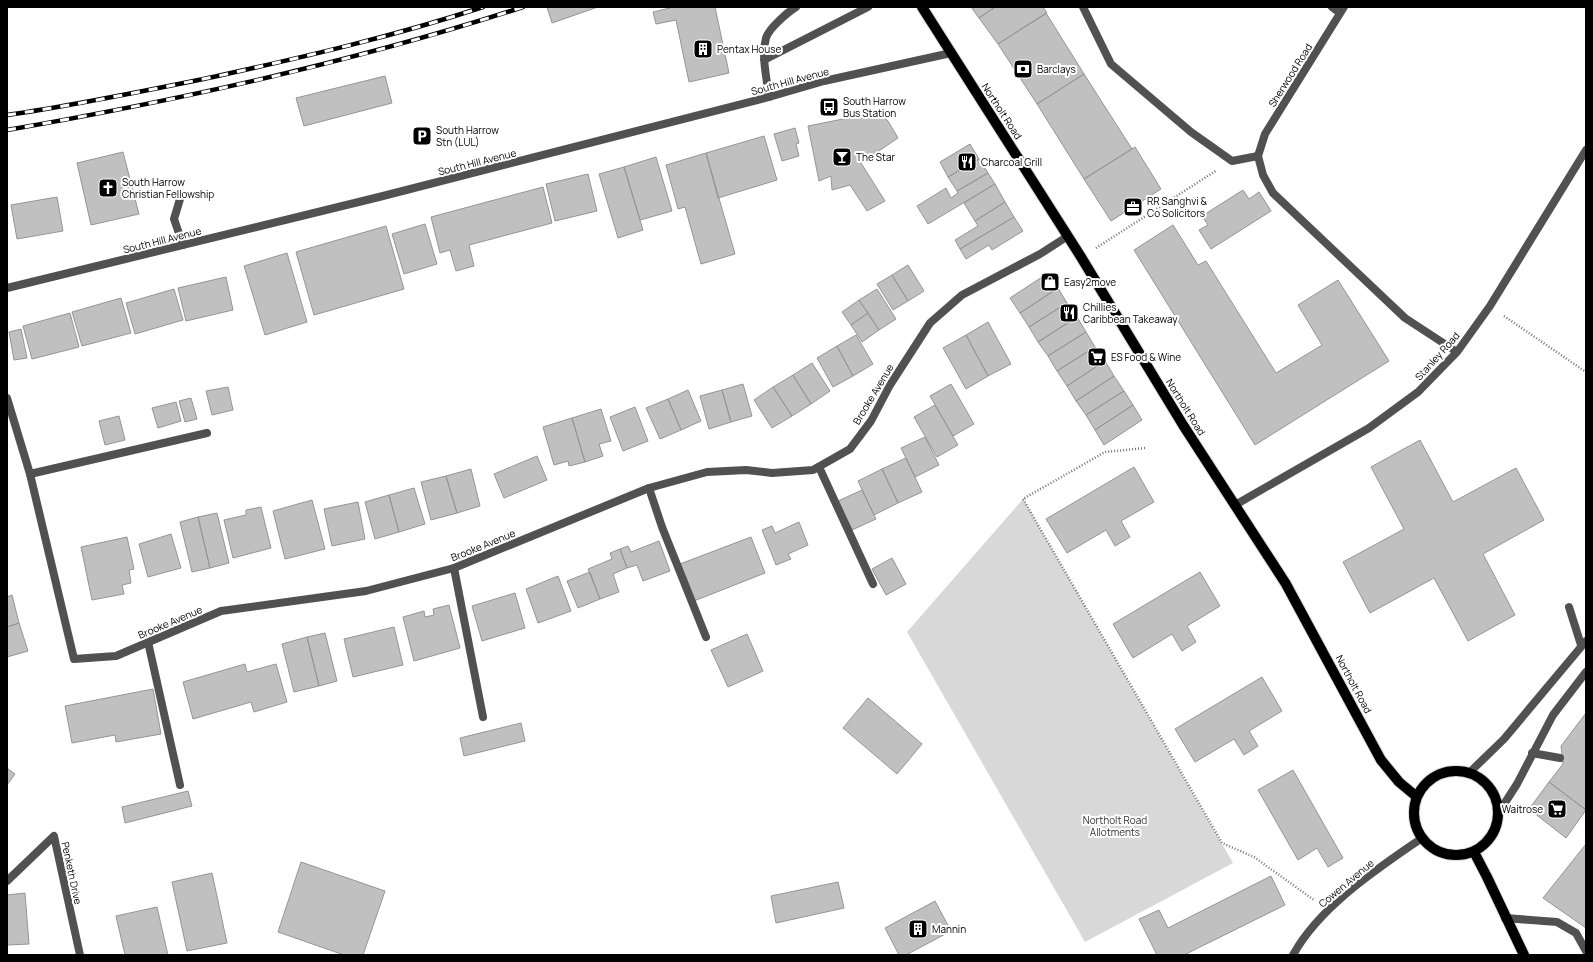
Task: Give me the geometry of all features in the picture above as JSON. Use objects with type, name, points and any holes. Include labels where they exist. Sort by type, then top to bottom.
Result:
[{"type":"main road","name":"Northolt Road","points":[[922,7],[1068,236],[1183,425],[1286,584],[1381,760],[1399,782],[1417,797]]},
{"type":"main road","points":[[1457,771],[1469,773],[1483,780],[1494,794],[1499,812],[1496,829],[1488,842],[1474,852],[1460,856],[1445,854],[1432,848],[1422,838],[1414,819],[1417,797],[1425,784],[1437,776],[1457,771]]},
{"type":"main road","points":[[1474,852],[1524,955]]},
{"type":"street","points":[[769,97],[764,60],[766,37],[787,13],[796,7]]},
{"type":"street","points":[[764,60],[868,7]]},
{"type":"street","points":[[1083,7],[1111,64],[1191,132],[1232,160],[1258,156],[1263,175],[1273,193],[1405,318],[1457,352]]},
{"type":"street","points":[[1332,7],[1342,10]]},
{"type":"street","name":"Sherwood Road","points":[[1258,156],[1265,134],[1342,10]]},
{"type":"street","name":"South Hill Avenue","points":[[7,288],[769,97],[824,81],[950,53]]},
{"type":"street","name":"Stanley Road","points":[[1235,505],[1369,428],[1418,392],[1457,352],[1490,306],[1586,150]]},
{"type":"street","points":[[180,199],[174,219],[183,245]]},
{"type":"street","name":"Brooke Avenue","points":[[7,398],[30,474],[74,658],[116,656],[221,611],[366,591],[454,568],[649,488],[706,472],[746,470],[772,473],[795,472],[819,467],[850,449],[871,420],[890,385],[930,323],[962,295],[1040,254],[1068,236]]},
{"type":"street","points":[[30,474],[207,433]]},
{"type":"street","points":[[819,467],[873,584]]},
{"type":"street","points":[[649,488],[662,527],[706,637]]},
{"type":"street","points":[[454,568],[483,716]]},
{"type":"street","points":[[1469,773],[1504,739],[1584,643],[1569,607]]},
{"type":"street","points":[[148,642],[180,785]]},
{"type":"street","points":[[1499,812],[1517,784],[1553,715],[1586,672]]},
{"type":"street","points":[[1532,753],[1560,758]]},
{"type":"street","name":"Penketh Drive","points":[[7,881],[54,836],[80,955]]},
{"type":"street","name":"Cowen Avenue","points":[[1293,955],[1327,910],[1392,859],[1422,838]]},
{"type":"street","points":[[1505,918],[1557,922],[1576,933],[1586,951]]},
{"type":"path","points":[[1081,257],[1232,160]]},
{"type":"path","points":[[1490,306],[1586,372]]},
{"type":"path","points":[[1145,448],[1105,452],[1023,499],[1222,843],[1254,857],[1327,910]]},
{"type":"green space","name":"Northolt Road Allotments","points":[[1023,499],[1233,863],[1085,942],[907,632]]},
{"type":"building","points":[[547,7],[598,7],[552,23]]},
{"type":"building","name":"Pentax House","points":[[674,7],[715,7],[729,73],[689,82],[676,20],[656,24],[653,12]]},
{"type":"building","points":[[971,7],[995,7],[979,18]]},
{"type":"building","points":[[995,7],[1043,7],[1047,13],[998,44],[979,18]]},
{"type":"building","points":[[1046,13],[1084,74],[1037,104],[998,44]]},
{"type":"building","points":[[1084,74],[1132,149],[1084,179],[1037,104]]},
{"type":"building","points":[[385,76],[392,103],[304,126],[296,98]]},
{"type":"building","name":"The Star","points":[[873,113],[882,115],[888,121],[898,138],[861,163],[885,201],[867,211],[850,185],[832,190],[831,176],[819,181],[808,126]]},
{"type":"building","points":[[795,128],[799,143],[796,144],[799,156],[782,161],[774,134]]},
{"type":"building","points":[[764,136],[777,180],[718,198],[706,153]]},
{"type":"building","points":[[970,144],[979,159],[948,177],[940,162]]},
{"type":"building","points":[[1135,147],[1161,189],[1111,221],[1084,179]]},
{"type":"building","name":"South Harrow Christian Fellowship","points":[[123,152],[139,214],[91,225],[77,163]]},
{"type":"building","points":[[706,153],[735,254],[701,264],[685,207],[678,209],[666,165]]},
{"type":"building","points":[[656,157],[672,211],[640,220],[624,167]]},
{"type":"building","points":[[979,159],[988,173],[957,191],[948,177]]},
{"type":"building","points":[[624,167],[643,230],[618,238],[599,174]]},
{"type":"building","points":[[988,173],[995,184],[928,224],[917,206],[946,188],[951,198],[958,193],[957,191]]},
{"type":"building","points":[[588,174],[597,211],[555,221],[546,184]]},
{"type":"building","points":[[995,184],[1005,202],[975,221],[964,203]]},
{"type":"building","points":[[543,187],[552,223],[469,245],[474,266],[456,271],[450,250],[440,253],[431,217]]},
{"type":"building","points":[[1243,190],[1249,199],[1259,192],[1271,211],[1211,249],[1199,230],[1208,225],[1202,216]]},
{"type":"building","points":[[57,197],[63,231],[17,239],[11,205]]},
{"type":"building","points":[[1005,202],[1014,217],[960,249],[955,240],[978,226],[975,221]]},
{"type":"building","points":[[1014,217],[1023,231],[992,250],[989,245],[966,259],[960,249]]},
{"type":"building","points":[[425,224],[437,264],[404,274],[392,234]]},
{"type":"building","points":[[1173,225],[1198,265],[1206,261],[1276,373],[1322,345],[1298,305],[1338,280],[1389,361],[1255,445],[1134,250]]},
{"type":"building","points":[[386,226],[404,289],[314,315],[296,252]]},
{"type":"building","points":[[287,253],[307,322],[265,335],[244,266]]},
{"type":"building","points":[[908,265],[924,291],[908,301],[892,275]]},
{"type":"building","points":[[1048,273],[1058,288],[1020,313],[1010,298]]},
{"type":"building","points":[[892,275],[908,301],[893,310],[877,284]]},
{"type":"building","points":[[226,277],[233,310],[186,321],[178,288]]},
{"type":"building","points":[[1058,288],[1067,303],[1029,327],[1020,313]]},
{"type":"building","points":[[174,289],[183,320],[135,334],[126,303]]},
{"type":"building","points":[[877,289],[896,319],[879,330],[859,300]]},
{"type":"building","points":[[121,298],[131,333],[82,346],[72,312]]},
{"type":"building","points":[[859,300],[868,313],[851,325],[842,312]]},
{"type":"building","points":[[1067,303],[1077,317],[1038,342],[1029,327]]},
{"type":"building","points":[[70,313],[79,347],[32,359],[23,326]]},
{"type":"building","points":[[868,313],[879,330],[862,342],[851,325]]},
{"type":"building","points":[[1077,317],[1086,332],[1048,356],[1038,342]]},
{"type":"building","points":[[988,322],[1011,364],[988,376],[966,335]]},
{"type":"building","points":[[21,329],[27,358],[14,360],[9,332]]},
{"type":"building","points":[[1086,332],[1095,347],[1057,371],[1048,356]]},
{"type":"building","points":[[856,335],[873,364],[853,376],[837,346]]},
{"type":"building","points":[[966,335],[988,376],[966,389],[943,348]]},
{"type":"building","points":[[837,346],[853,376],[833,387],[817,358]]},
{"type":"building","points":[[1095,347],[1105,361],[1067,386],[1057,371]]},
{"type":"building","points":[[1105,361],[1114,376],[1076,401],[1067,386]]},
{"type":"building","points":[[812,363],[830,391],[811,404],[793,375]]},
{"type":"building","points":[[793,375],[811,404],[792,416],[773,387]]},
{"type":"building","points":[[1114,376],[1124,391],[1086,415],[1076,401]]},
{"type":"building","points":[[743,384],[752,416],[731,422],[722,390]]},
{"type":"building","points":[[951,384],[974,424],[953,436],[930,396]]},
{"type":"building","points":[[228,387],[233,410],[212,415],[206,391]]},
{"type":"building","points":[[773,387],[792,416],[772,428],[754,400]]},
{"type":"building","points":[[688,390],[701,421],[681,430],[668,399]]},
{"type":"building","points":[[722,390],[731,422],[709,429],[700,396]]},
{"type":"building","points":[[1124,391],[1133,405],[1095,430],[1086,415]]},
{"type":"building","points":[[191,398],[197,419],[185,422],[179,401]]},
{"type":"building","points":[[668,399],[681,430],[660,439],[646,408]]},
{"type":"building","points":[[176,402],[181,421],[158,428],[152,408]]},
{"type":"building","points":[[935,405],[958,445],[937,457],[914,417]]},
{"type":"building","points":[[1133,405],[1142,420],[1104,445],[1095,430]]},
{"type":"building","points":[[635,407],[648,441],[623,451],[610,417]]},
{"type":"building","points":[[601,409],[611,441],[599,444],[603,456],[585,462],[572,418]]},
{"type":"building","points":[[119,416],[125,440],[105,445],[99,421]]},
{"type":"building","points":[[572,418],[585,462],[569,466],[568,461],[554,465],[543,427]]},
{"type":"building","points":[[925,437],[939,465],[915,477],[901,448]]},
{"type":"building","points":[[1420,440],[1453,502],[1516,468],[1544,520],[1483,554],[1515,615],[1468,641],[1434,578],[1370,613],[1343,562],[1404,529],[1371,467]]},
{"type":"building","points":[[537,456],[547,480],[504,498],[494,474]]},
{"type":"building","points":[[906,458],[922,492],[898,503],[882,469]]},
{"type":"building","points":[[1134,467],[1154,502],[1121,521],[1130,537],[1115,546],[1106,530],[1067,553],[1046,519]]},
{"type":"building","points":[[471,469],[480,506],[457,513],[446,476]]},
{"type":"building","points":[[882,469],[898,503],[874,515],[858,481]]},
{"type":"building","points":[[446,476],[457,513],[431,520],[421,482]]},
{"type":"building","points":[[414,488],[425,524],[399,532],[389,495]]},
{"type":"building","points":[[862,490],[876,519],[852,530],[838,501]]},
{"type":"building","points":[[389,495],[399,532],[375,539],[365,502]]},
{"type":"building","points":[[312,500],[325,549],[285,559],[273,511]]},
{"type":"building","points":[[358,502],[365,539],[332,546],[324,509]]},
{"type":"building","points":[[261,507],[271,548],[233,558],[224,520],[246,515],[246,510]]},
{"type":"building","points":[[217,513],[229,563],[210,568],[198,517]]},
{"type":"building","points":[[198,517],[210,568],[192,572],[180,522]]},
{"type":"building","points":[[799,522],[808,545],[788,554],[791,559],[776,565],[762,530],[772,526],[775,533]]},
{"type":"building","points":[[171,534],[181,568],[148,577],[139,544]]},
{"type":"building","points":[[127,537],[134,569],[129,570],[131,583],[122,585],[124,594],[92,600],[81,547]]},
{"type":"building","points":[[751,537],[765,573],[694,601],[680,564]]},
{"type":"building","points":[[659,541],[670,571],[643,581],[637,565],[627,568],[620,549],[628,546],[631,552]]},
{"type":"building","points":[[620,549],[627,568],[613,574],[619,592],[600,599],[588,569],[612,559],[610,553]]},
{"type":"building","points":[[892,558],[906,584],[886,595],[872,569]]},
{"type":"building","points":[[590,572],[600,599],[578,608],[567,581]]},
{"type":"building","points":[[1200,572],[1220,606],[1187,626],[1196,642],[1182,651],[1172,634],[1133,658],[1113,624]]},
{"type":"building","points":[[558,576],[571,611],[538,623],[526,589]]},
{"type":"building","points":[[515,593],[525,628],[482,641],[472,606]]},
{"type":"building","points":[[12,595],[19,623],[7,627],[7,597]]},
{"type":"building","points":[[449,605],[460,648],[414,661],[403,617],[424,611],[425,617],[434,615],[433,609]]},
{"type":"building","points":[[19,623],[28,651],[7,657],[7,627]]},
{"type":"building","points":[[394,627],[403,665],[353,677],[344,639]]},
{"type":"building","points":[[325,633],[337,681],[319,686],[307,637]]},
{"type":"building","points":[[747,634],[763,671],[728,687],[711,650]]},
{"type":"building","points":[[307,637],[319,686],[294,692],[282,644]]},
{"type":"building","points":[[245,664],[247,672],[276,664],[287,702],[254,712],[251,702],[193,719],[183,682]]},
{"type":"building","points":[[1262,677],[1282,711],[1249,731],[1258,746],[1244,755],[1234,739],[1195,762],[1175,729]]},
{"type":"building","points":[[153,689],[161,734],[116,742],[115,735],[72,743],[65,706]]},
{"type":"building","points":[[868,698],[922,744],[897,774],[843,728]]},
{"type":"building","points":[[1586,713],[1586,810],[1549,782],[1563,764],[1561,746]]},
{"type":"building","points":[[521,723],[525,741],[464,756],[460,738]]},
{"type":"building","points":[[7,768],[15,774],[7,785]]},
{"type":"building","points":[[1293,770],[1343,858],[1328,867],[1317,848],[1298,860],[1258,790]]},
{"type":"building","name":"Waitrose","points":[[1549,782],[1586,810],[1566,838],[1529,809]]},
{"type":"building","points":[[188,791],[192,806],[125,823],[122,807]]},
{"type":"building","points":[[1586,844],[1586,928],[1543,898]]},
{"type":"building","points":[[301,862],[385,891],[363,955],[344,955],[278,932]]},
{"type":"building","points":[[212,873],[227,943],[187,951],[172,882]]},
{"type":"building","points":[[1271,876],[1285,905],[1184,955],[1157,955],[1139,919],[1159,910],[1168,928]]},
{"type":"building","points":[[838,882],[844,908],[776,923],[771,896]]},
{"type":"building","points":[[25,893],[29,944],[7,945],[7,895]]},
{"type":"building","name":"Mannin","points":[[935,901],[951,931],[906,955],[899,955],[885,928]]},
{"type":"building","points":[[157,907],[168,955],[125,955],[116,916]]},
{"type":"railway","points":[[7,115],[110,98],[315,54],[383,37],[483,7]]},
{"type":"railway","points":[[7,130],[137,106],[267,78],[396,45],[523,7]]},
{"type":"place","name":"Pentax House","points":[[703,49]]},
{"type":"place","name":"Barclays","points":[[1023,69]]},
{"type":"place","name":"South Harrow Bus Station","points":[[829,107]]},
{"type":"place","name":"South Harrow Stn (LUL)","points":[[422,136]]},
{"type":"place","name":"The Star","points":[[842,157]]},
{"type":"place","name":"Charcoal Grill","points":[[967,162]]},
{"type":"place","name":"South Harrow Christian Fellowship","points":[[108,188]]},
{"type":"place","name":"RR Sanghvi & Co Solicitors","points":[[1133,207]]},
{"type":"place","name":"Easy2move","points":[[1050,282]]},
{"type":"place","name":"Chillies Caribbean Takeaway","points":[[1069,313]]},
{"type":"place","name":"ES Food & Wine","points":[[1097,357]]},
{"type":"place","name":"Waitrose","points":[[1557,809]]},
{"type":"place","name":"Mannin","points":[[918,929]]}]
